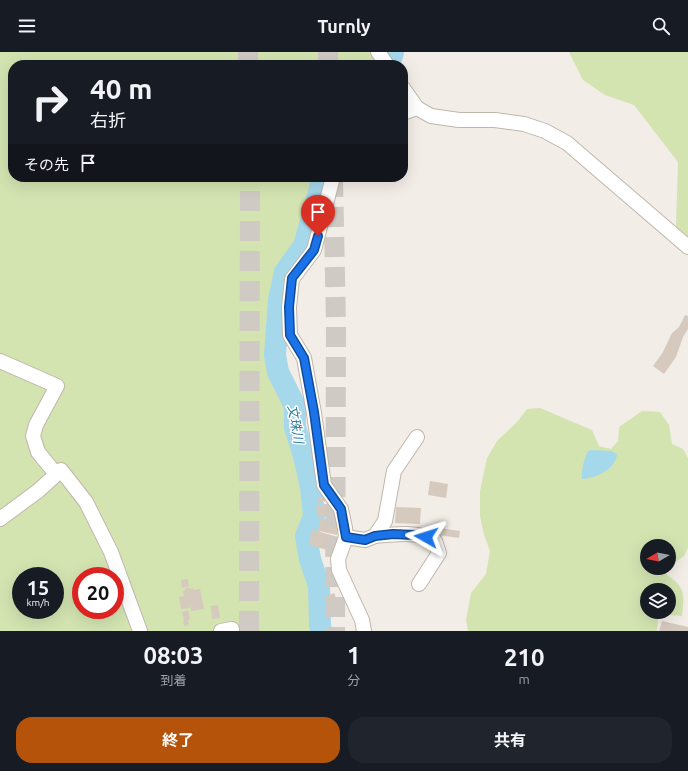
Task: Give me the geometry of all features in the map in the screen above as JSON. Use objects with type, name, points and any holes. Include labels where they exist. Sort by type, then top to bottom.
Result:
[{"type":"street","points":[[408,95],[417,108],[431,116],[459,120],[494,120],[524,124],[545,131],[567,143],[688,246]]},
{"type":"street","points":[[408,111],[417,108]]},
{"type":"street","points":[[332,182],[314,250],[292,278],[290,335],[304,358],[314,412],[324,485],[341,509],[346,537],[338,559],[339,570],[362,620],[364,631]]},
{"type":"street","points":[[0,361],[56,386],[36,425],[33,436],[38,452],[56,474]]},
{"type":"street","points":[[375,536],[385,521],[394,471],[417,437]]},
{"type":"street","points":[[0,519],[38,491],[61,470],[86,502],[111,552],[140,631]]},
{"type":"street","points":[[346,537],[365,540],[375,536],[393,534],[413,535],[426,537],[435,542],[439,553],[418,584]]},
{"type":"green space","points":[[0,52],[370,52],[377,60],[8,60],[8,182],[315,182],[312,197],[297,244],[279,271],[270,354],[274,374],[293,406],[290,425],[306,475],[310,497],[311,516],[305,530],[305,540],[317,589],[319,631],[0,631]]},
{"type":"green space","points":[[569,52],[688,52],[688,237],[676,226],[678,162],[634,105],[605,95],[583,80]]},
{"type":"green space","points":[[540,408],[592,430],[599,446],[611,449],[618,441],[619,427],[642,411],[660,412],[669,425],[672,444],[683,449],[688,458],[688,548],[684,556],[676,562],[676,539],[640,539],[640,575],[667,575],[673,579],[681,588],[682,592],[682,616],[676,615],[676,583],[640,583],[640,619],[658,619],[657,631],[468,631],[466,620],[471,593],[486,574],[490,551],[484,535],[480,516],[480,491],[487,458],[497,441],[517,422],[527,409]]},
{"type":"water","points":[[588,451],[611,451],[617,454],[613,465],[609,469],[599,475],[582,479],[584,461]]},
{"type":"building","points":[[685,315],[688,316],[688,329],[683,337],[676,357],[664,374],[653,366],[663,352],[672,333],[679,327]]},
{"type":"building","points":[[430,481],[448,484],[446,498],[428,495]]},
{"type":"building","points":[[324,497],[326,501],[317,503],[317,498]]},
{"type":"building","points":[[330,503],[334,518],[325,516],[318,517],[316,506]]},
{"type":"building","points":[[396,507],[421,508],[420,524],[395,523]]},
{"type":"building","points":[[321,518],[339,523],[337,535],[319,531],[318,529]]},
{"type":"building","points":[[432,527],[438,528],[437,534],[431,533]]},
{"type":"building","points":[[439,528],[460,531],[459,538],[438,535]]},
{"type":"building","points":[[312,530],[338,537],[339,539],[334,552],[309,545]]},
{"type":"building","points":[[188,579],[189,586],[182,588],[181,580]]},
{"type":"building","points":[[189,587],[190,589],[193,588],[193,590],[200,589],[204,609],[191,611],[190,604],[190,608],[181,609],[179,597],[184,596],[183,591]]},
{"type":"building","points":[[334,593],[337,600],[328,604],[324,597]]},
{"type":"building","points":[[218,605],[220,618],[212,619],[211,606]]},
{"type":"building","points":[[188,610],[190,619],[188,620],[189,625],[184,626],[182,612]]},
{"type":"building","points":[[662,621],[688,627],[688,631],[659,631]]},
{"type":"waterway","name":"文珠川","points":[[391,60],[393,52]]},
{"type":"waterway","name":"文珠川","points":[[321,631],[319,586],[310,559],[306,536],[314,516],[311,487],[304,456],[295,427],[295,406],[278,372],[275,355],[279,300],[285,272],[304,246],[322,182]]},
{"type":"tunnel","points":[[248,52],[248,60]]},
{"type":"tunnel","points":[[328,52],[328,60]]},
{"type":"tunnel","points":[[249,631],[250,182]]},
{"type":"tunnel","points":[[333,182],[336,326],[335,631]]},
{"type":"route","points":[[318,236],[314,250],[292,278],[289,307],[290,335],[304,358],[314,412],[324,485],[341,509],[346,537],[365,540],[375,536],[393,534],[426,537]]}]
